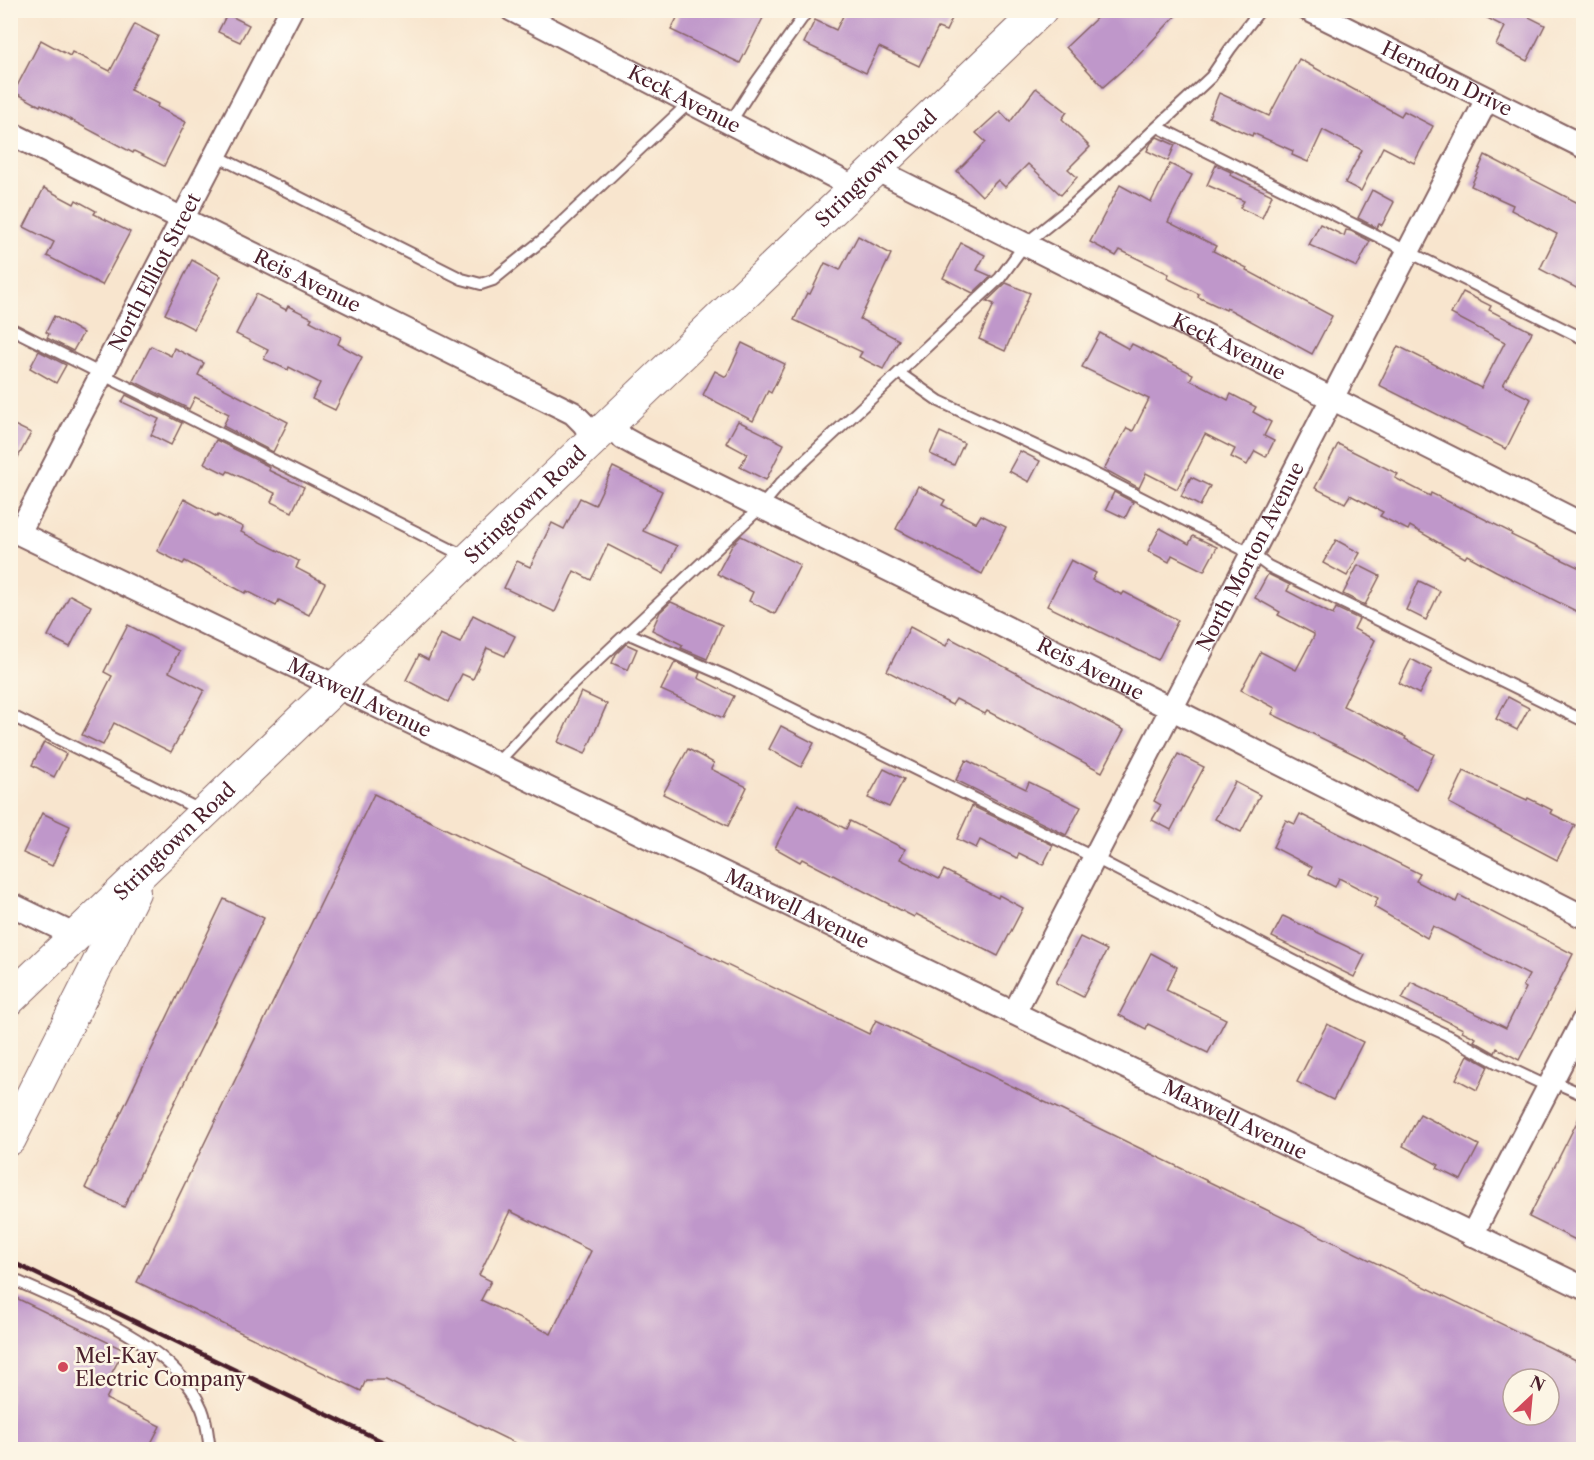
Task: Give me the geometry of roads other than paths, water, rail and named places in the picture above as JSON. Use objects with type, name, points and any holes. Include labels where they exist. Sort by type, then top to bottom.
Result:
[{"type":"main road","name":"Stringtown Road","points":[[10,999],[1041,10]]},
{"type":"main road","points":[[10,1139],[144,872]]},
{"type":"street","name":"North Elliot Street","points":[[15,531],[102,374],[291,10]]},
{"type":"street","name":"Keck Avenue","points":[[512,10],[730,123],[1025,244],[1584,525]]},
{"type":"street","name":"Herndon Drive","points":[[1309,10],[1584,147]]},
{"type":"street","name":"North Morton Avenue","points":[[1014,1013],[1487,99]]},
{"type":"street","name":"Reis Avenue","points":[[10,134],[573,413],[584,424],[593,439]]},
{"type":"street","name":"Reis Avenue","points":[[622,412],[615,428],[623,438],[760,508],[1172,709],[1584,916]]},
{"type":"street","name":"Maxwell Avenue","points":[[15,531],[1584,1288]]},
{"type":"street","points":[[10,904],[76,936]]},
{"type":"street","points":[[1472,1235],[1584,1019]]},
{"type":"lane","points":[[730,123],[808,10]]},
{"type":"lane","points":[[496,764],[558,698],[760,508],[781,483],[1000,278],[1025,244],[1070,208],[1211,77],[1260,10]]},
{"type":"lane","points":[[215,155],[451,274],[482,285],[493,280],[545,238],[690,102]]},
{"type":"lane","points":[[1158,127],[1584,339]]},
{"type":"lane","points":[[10,328],[470,559]]},
{"type":"lane","points":[[899,373],[939,401],[1078,466],[1252,554],[1268,566],[1584,722]]},
{"type":"lane","points":[[627,633],[728,677],[1095,858],[1358,994],[1448,1035],[1498,1063],[1584,1095]]},
{"type":"lane","points":[[10,715],[206,813]]},
{"type":"lane","points":[[10,1278],[126,1332],[155,1350],[183,1377],[202,1409],[210,1449]]},
{"type":"railway","points":[[10,1261],[400,1450]]},
{"type":"place","name":"Mel-Kay Electric Company","points":[[63,1367]]}]
